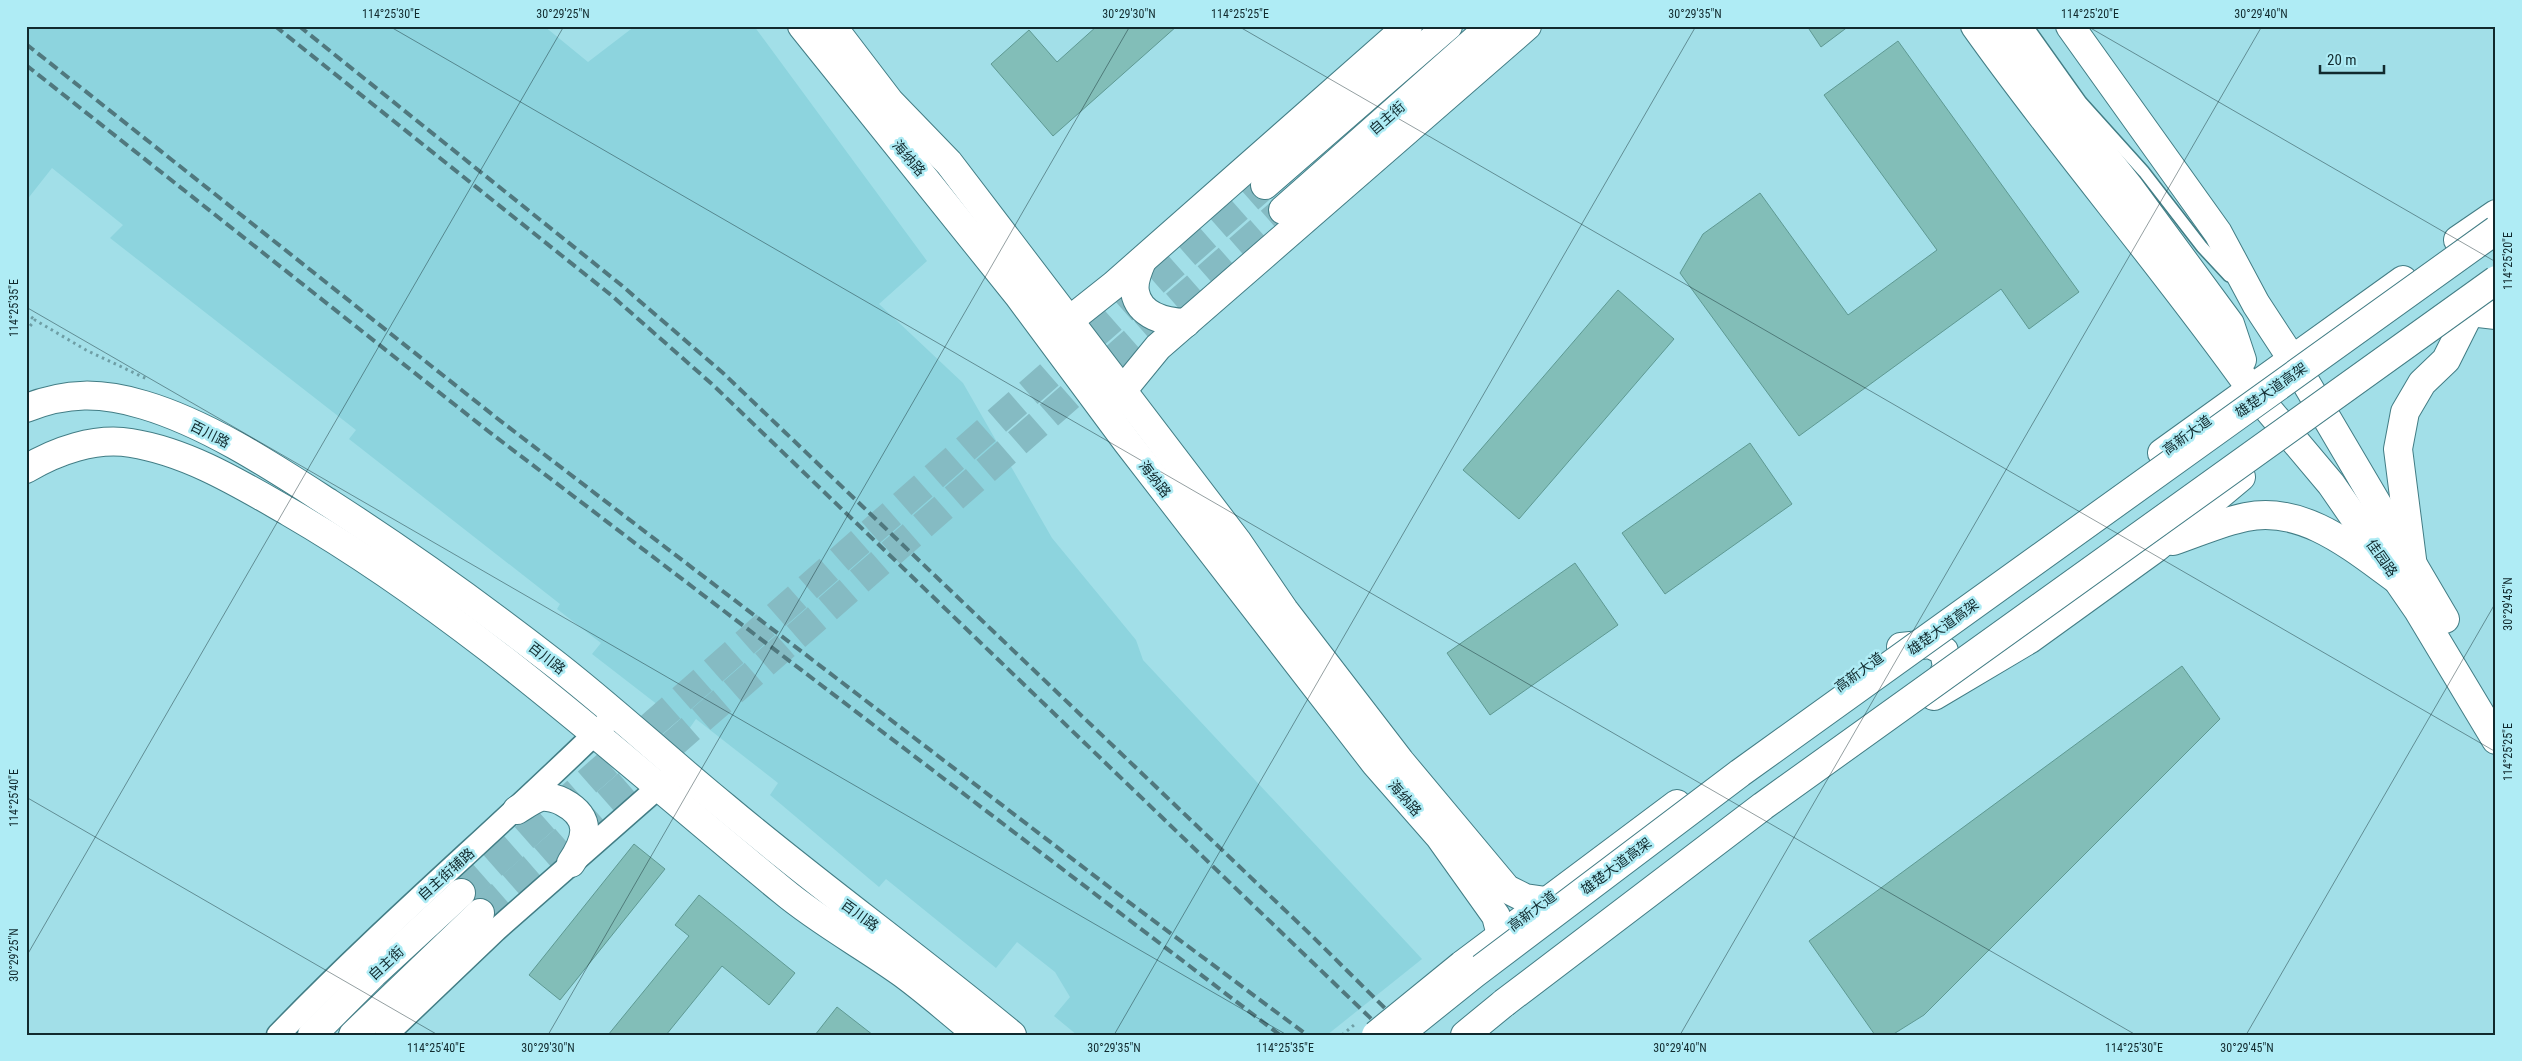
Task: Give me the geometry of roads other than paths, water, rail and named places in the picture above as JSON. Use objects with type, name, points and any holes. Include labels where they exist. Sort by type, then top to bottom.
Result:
[{"type":"main road","name":"海纳路","points":[[802,26],[869,112],[926,179],[1059,328],[1122,391],[1236,540],[1284,610],[1400,761],[1507,889],[1525,898],[1546,901]]},
{"type":"main road","name":"海纳路","points":[[832,26],[890,102],[950,163],[1059,328],[1102,408],[1375,763],[1439,836],[1496,916],[1501,935]]},
{"type":"main road","points":[[1059,328],[1142,261],[1408,26]]},
{"type":"main road","points":[[1265,185],[1448,26]]},
{"type":"main road","name":"自主街","points":[[1283,210],[1491,26]]},
{"type":"main road","points":[[1102,408],[1122,391],[1158,348],[1527,26]]},
{"type":"main road","name":"佳园路","points":[[1975,26],[2049,128],[2214,336],[2251,389],[2405,573],[2496,704]]},
{"type":"main road","points":[[2006,26],[2048,86],[2130,188],[2230,324],[2251,389]]},
{"type":"main road","name":"佳园路","points":[[2070,26],[2218,233],[2256,304],[2292,359],[2325,417],[2405,573],[2418,610],[2496,740]]},
{"type":"main road","name":"高新大道","points":[[1376,1035],[1462,964],[1546,901],[1892,648],[2496,214]]},
{"type":"main road","name":"雄楚大道高架","points":[[1398,1035],[1474,974],[1740,773],[2496,230]]},
{"type":"main road","points":[[1142,261],[1135,279],[1135,293],[1142,306],[1152,316],[1166,322],[1186,323]]},
{"type":"main road","points":[[1464,1035],[1763,806],[2496,280]]},
{"type":"main road","points":[[2405,573],[2398,449],[2405,412],[2422,382],[2446,360],[2483,314],[2496,294]]},
{"type":"main road","points":[[1484,1035],[1771,813],[1932,698],[2030,639],[2156,548],[2243,475],[2325,417],[2483,314]]},
{"type":"main road","name":"百川路","points":[[26,408],[64,395],[114,398],[144,405],[215,435],[301,485],[433,571],[552,662],[840,901],[919,959],[1012,1035]]},
{"type":"main road","name":"百川路","points":[[26,469],[45,458],[77,447],[103,442],[129,442],[162,450],[232,479],[308,523],[387,573],[442,611],[534,682],[794,900],[904,974],[978,1035]]},
{"type":"main road","points":[[2156,548],[2226,522],[2265,515],[2300,520],[2318,527],[2405,573]]},
{"type":"main road","points":[[1892,648],[1930,644],[1944,651],[1947,667],[1932,698]]},
{"type":"main road","points":[[517,810],[541,797],[558,800],[572,807],[581,816],[584,831],[583,844],[571,863]]},
{"type":"main road","name":"自主街","points":[[312,1035],[373,974],[461,893]]},
{"type":"main road","name":"自主街","points":[[353,1035],[480,913]]},
{"type":"street","name":"自主街辅路","points":[[278,1035],[362,951],[517,810],[615,714]]},
{"type":"street","points":[[386,1035],[496,930],[679,769]]},
{"type":"lane","points":[[2027,26],[2081,102],[2144,172],[2202,247],[2256,304]]},
{"type":"tunnel","points":[[461,893],[1265,185]]},
{"type":"tunnel","points":[[480,913],[1283,210]]},
{"type":"railway","points":[[275,26],[611,295],[713,385],[1388,1035]]},
{"type":"railway","points":[[299,26],[620,284],[723,373],[1311,935],[1412,1035]]},
{"type":"railway","points":[[26,44],[498,419],[1126,900],[1307,1035]]},
{"type":"railway","points":[[26,65],[488,431],[1280,1035]]}]
